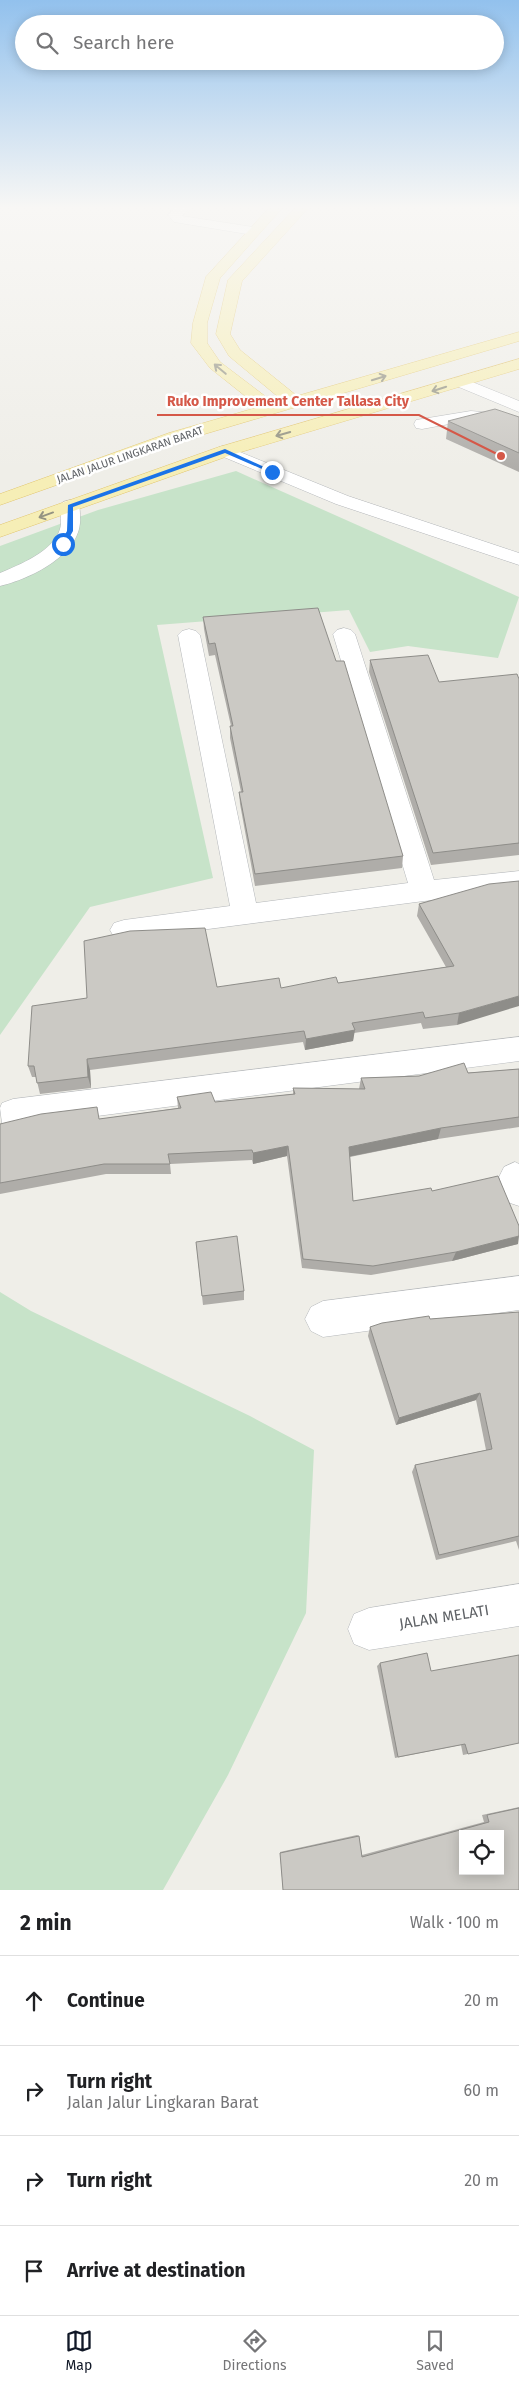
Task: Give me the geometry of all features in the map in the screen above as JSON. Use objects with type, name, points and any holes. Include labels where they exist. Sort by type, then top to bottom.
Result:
[{"type":"main road","points":[[208,294],[200,323],[199,344],[215,365],[272,409]]},
{"type":"main road","points":[[232,294],[223,334],[234,353],[294,403]]},
{"type":"main road","name":"JALAN JALUR LINGKARAN BARAT","points":[[0,500],[175,437],[519,336]]},
{"type":"main road","points":[[478,348],[516,365]]},
{"type":"main road","points":[[0,531],[225,451],[516,365]]},
{"type":"street","points":[[460,382],[519,407]]},
{"type":"street","points":[[422,424],[478,414],[492,417],[519,428]]},
{"type":"street","points":[[225,451],[342,500],[519,559]]},
{"type":"street","points":[[0,580],[18,574],[63,544],[70,531],[70,506]]},
{"type":"street","points":[[344,634],[424,891]]},
{"type":"street","points":[[189,636],[245,914]]},
{"type":"street","points":[[124,930],[424,891],[519,881]]},
{"type":"street","points":[[13,1113],[519,1049]]},
{"type":"street","points":[[323,1318],[519,1293]]},
{"type":"street","name":"JALAN MELATI","points":[[369,1629],[519,1605]]},
{"type":"green space","points":[[236,471],[519,597],[498,658],[408,646],[370,652],[349,610],[157,625],[213,878],[90,907],[0,1035],[0,546],[98,510]]},
{"type":"green space","points":[[0,1292],[31,1311],[250,1416],[314,1450],[306,1613],[228,1775],[163,1890],[0,1890]]},
{"type":"building","points":[[495,409],[519,417],[519,453],[448,421]]},
{"type":"building","points":[[318,608],[336,661],[344,661],[403,856],[255,874],[239,792],[243,792],[230,726],[233,726],[215,643],[209,644],[203,617]]},
{"type":"building","points":[[428,655],[439,682],[517,674],[519,679],[519,843],[433,853],[370,660]]},
{"type":"building","points":[[519,881],[519,996],[459,1013],[425,1018],[423,1012],[352,1023],[355,1030],[306,1039],[304,1031],[87,1059],[88,1077],[37,1083],[34,1066],[28,1066],[32,1006],[87,998],[84,941],[130,931],[205,928],[217,987],[279,978],[281,988],[336,977],[338,983],[454,966],[419,904],[489,884]]},
{"type":"building","points":[[464,1063],[468,1073],[519,1069],[519,1117],[441,1128],[349,1147],[353,1201],[431,1188],[432,1191],[498,1176],[519,1226],[519,1236],[456,1252],[373,1266],[303,1259],[288,1146],[253,1153],[252,1150],[168,1154],[170,1164],[104,1164],[0,1183],[0,1124],[41,1114],[97,1107],[99,1119],[181,1108],[177,1097],[211,1092],[215,1102],[295,1094],[293,1088],[365,1089],[361,1078],[419,1076]]},
{"type":"building","points":[[237,1236],[244,1291],[202,1296],[196,1242]]},
{"type":"building","points":[[519,1312],[519,1536],[439,1555],[415,1465],[492,1449],[480,1393],[399,1418],[370,1327],[382,1323],[429,1316],[430,1319]]},
{"type":"building","points":[[427,1653],[431,1671],[519,1655],[519,1743],[468,1754],[465,1744],[398,1757],[380,1663]]},
{"type":"building","points":[[519,1808],[519,1890],[283,1890],[280,1853],[359,1836],[362,1857],[459,1830],[459,1875],[504,1875],[504,1830],[460,1830],[489,1822],[487,1815]]},
{"type":"place","name":"Ruko Improvement Center Tallasa City","points":[[501,456]]},
{"type":"route","points":[[63,544],[70,531],[70,506],[225,451],[272,472]]}]
